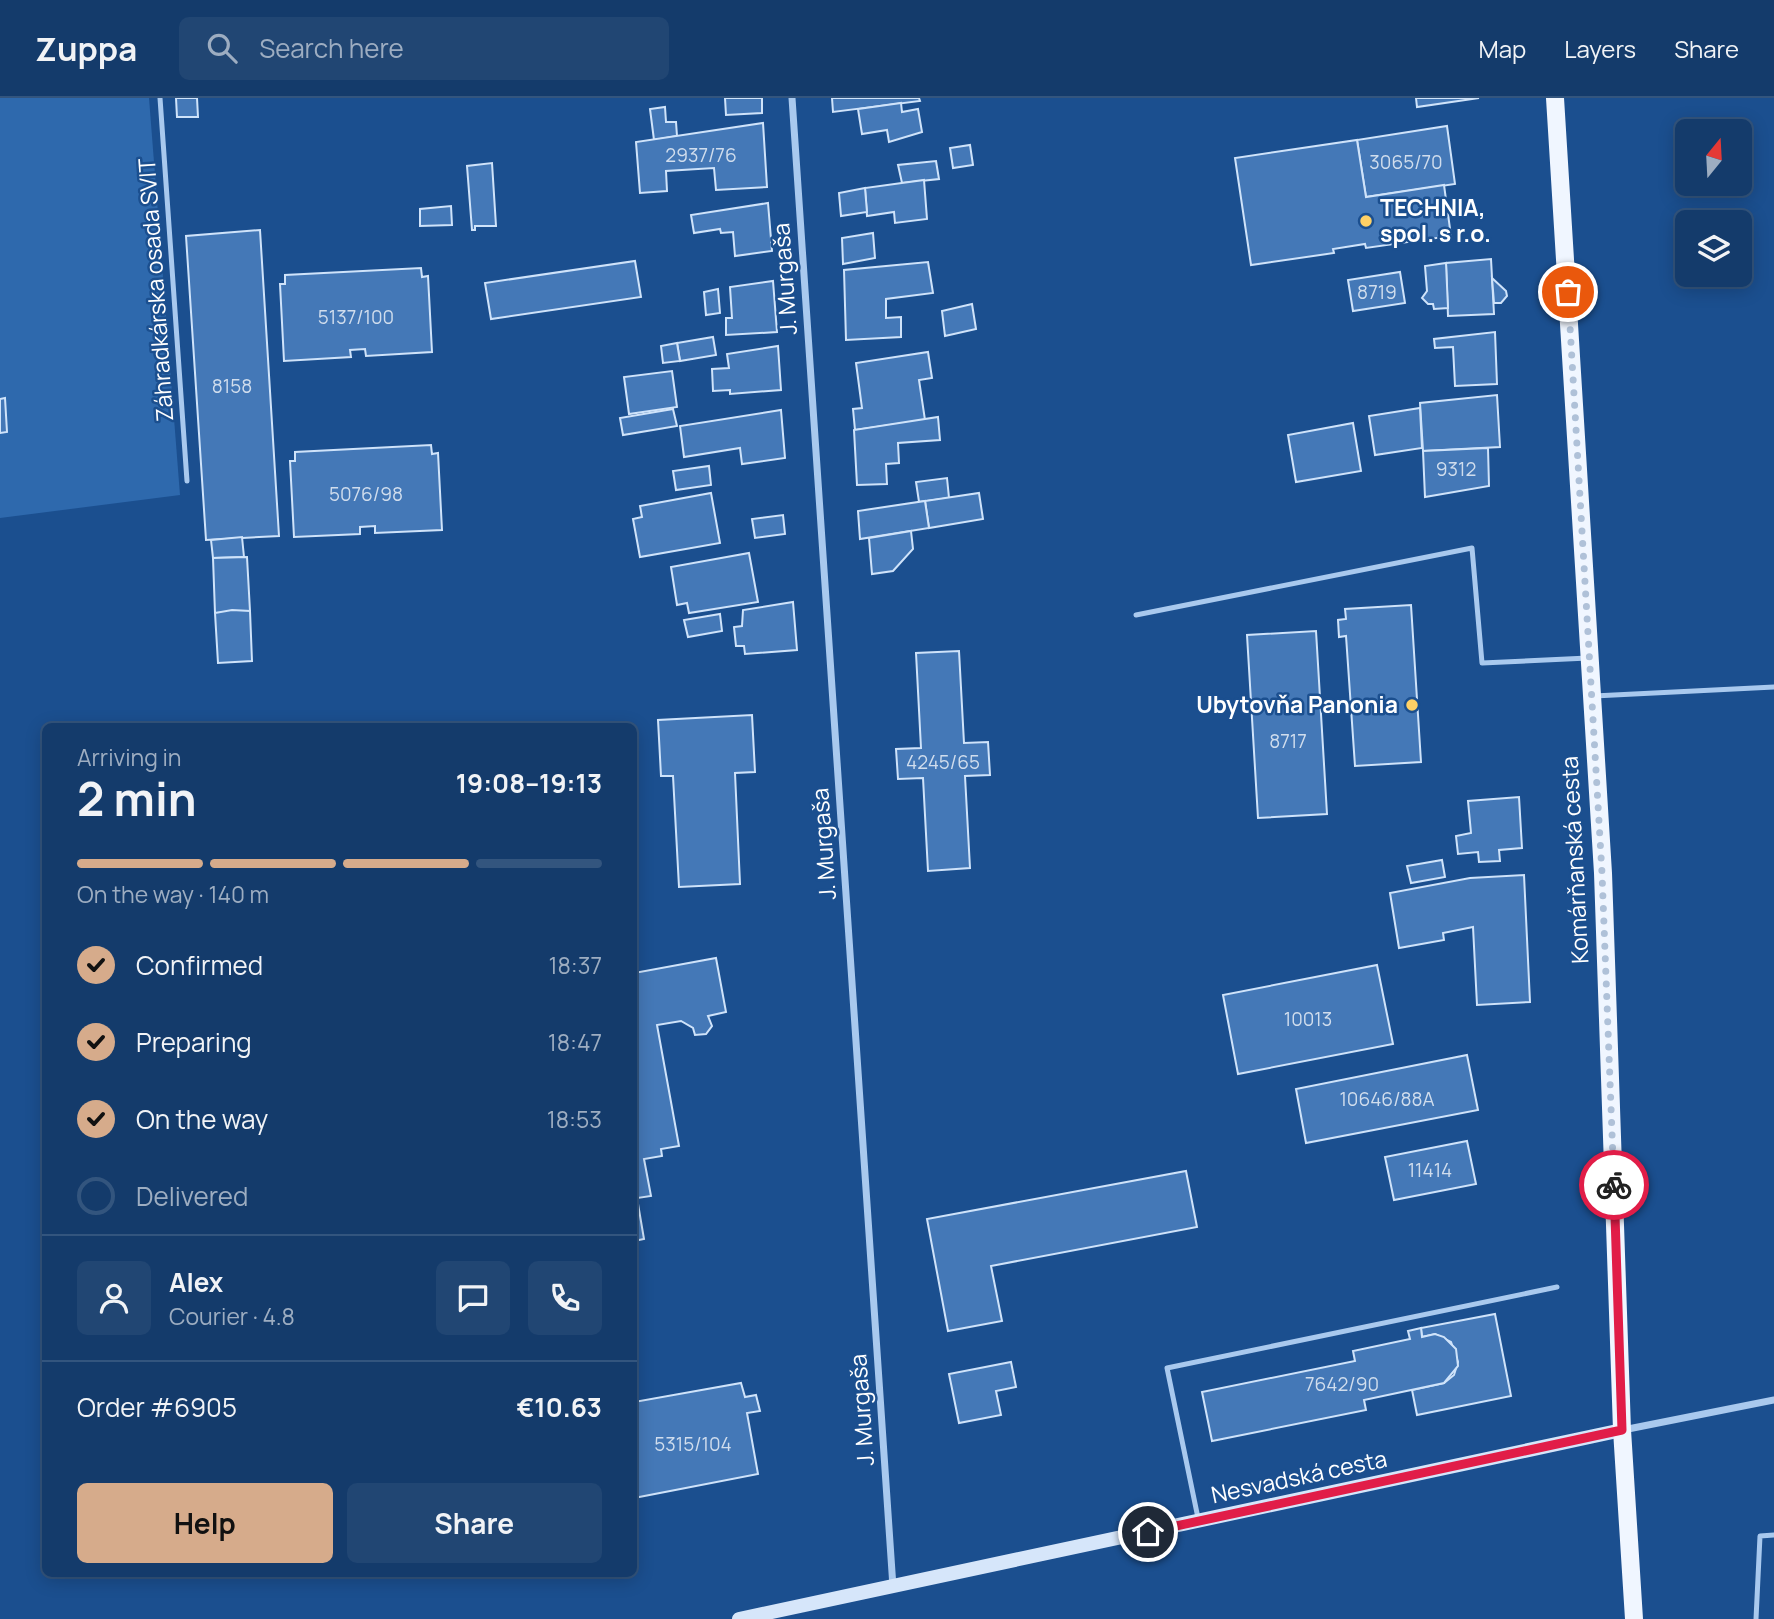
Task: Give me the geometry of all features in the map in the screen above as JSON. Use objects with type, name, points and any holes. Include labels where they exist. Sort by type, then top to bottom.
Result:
[{"type":"main road","name":"Komárňanská cesta","points":[[1555,98],[1566,238],[1602,873],[1622,1430],[1634,1619]]},
{"type":"street","name":"J. Murgaša","points":[[792,98],[893,1588]]},
{"type":"street","points":[[1622,1430],[1774,1401]]},
{"type":"street","name":"Nesvadská cesta","points":[[739,1619],[1622,1430]]},
{"type":"lane","name":"Záhradkárska osada SVIT","points":[[160,98],[187,481]]},
{"type":"lane","points":[[1136,614],[1472,548],[1482,663],[1588,658]]},
{"type":"lane","points":[[1590,696],[1774,687]]},
{"type":"lane","points":[[1199,1521],[1167,1368],[1557,1287]]},
{"type":"lane","points":[[1756,1619],[1760,1536],[1774,1535]]},
{"type":"shaded area","points":[[0,98],[149,98],[180,495],[0,518]]},
{"type":"building","points":[[176,98],[197,98],[198,117],[177,117]]},
{"type":"building","points":[[725,98],[762,98],[762,113],[726,115]]},
{"type":"building","points":[[832,98],[919,98],[920,101],[833,112]]},
{"type":"building","points":[[1416,98],[1479,98],[1417,107]]},
{"type":"building","points":[[901,103],[902,112],[918,109],[922,132],[889,142],[887,130],[862,134],[858,109]]},
{"type":"building","points":[[665,107],[666,122],[676,122],[677,136],[654,140],[650,109]]},
{"type":"building","points":[[763,123],[767,187],[716,190],[714,168],[666,171],[667,191],[640,193],[636,142]]},
{"type":"building","points":[[1447,126],[1455,184],[1366,197],[1357,140]]},
{"type":"building","points":[[1357,140],[1366,197],[1444,185],[1451,236],[1366,248],[1365,244],[1333,249],[1334,253],[1251,265],[1235,158]]},
{"type":"building","points":[[970,145],[973,165],[953,168],[950,148]]},
{"type":"building","points":[[936,161],[939,179],[902,183],[898,165]]},
{"type":"building","points":[[492,163],[496,226],[475,226],[475,230],[472,230],[467,166]]},
{"type":"building","points":[[924,180],[927,219],[895,223],[894,212],[867,216],[865,188]]},
{"type":"building","points":[[865,188],[867,212],[841,216],[839,193]]},
{"type":"building","points":[[768,203],[772,251],[735,256],[733,232],[721,233],[720,229],[694,233],[691,215]]},
{"type":"building","points":[[451,206],[452,225],[420,226],[420,209]]},
{"type":"building","points":[[260,230],[279,536],[206,540],[186,236]]},
{"type":"building","points":[[873,233],[875,258],[843,264],[842,238]]},
{"type":"building","points":[[1491,259],[1494,314],[1448,316],[1446,263]]},
{"type":"building","points":[[635,261],[641,297],[491,319],[485,283]]},
{"type":"building","points":[[928,262],[933,293],[886,299],[886,318],[901,317],[901,337],[846,340],[844,270]]},
{"type":"building","points":[[1446,263],[1448,308],[1434,309],[1433,304],[1428,304],[1422,298],[1427,291],[1425,266]]},
{"type":"building","points":[[421,268],[422,277],[428,276],[432,352],[366,356],[365,349],[350,350],[351,357],[284,361],[280,284],[285,284],[285,275]]},
{"type":"building","points":[[1400,272],[1405,303],[1353,311],[1348,280]]},
{"type":"building","points":[[1492,278],[1506,291],[1507,296],[1501,303],[1494,303]]},
{"type":"building","points":[[773,281],[777,332],[726,335],[726,318],[732,318],[730,287]]},
{"type":"building","points":[[718,289],[720,313],[706,315],[704,292]]},
{"type":"building","points":[[972,304],[976,329],[945,336],[942,311]]},
{"type":"building","points":[[1495,332],[1497,384],[1455,386],[1453,347],[1435,348],[1434,339]]},
{"type":"building","points":[[713,337],[716,355],[680,361],[677,343]]},
{"type":"building","points":[[677,343],[680,361],[663,363],[661,346]]},
{"type":"building","points":[[778,346],[781,390],[730,394],[730,390],[713,391],[712,369],[729,368],[727,354]]},
{"type":"building","points":[[928,352],[932,378],[919,380],[925,420],[855,430],[853,409],[862,408],[856,363]]},
{"type":"building","points":[[672,371],[677,407],[629,414],[624,377]]},
{"type":"building","points":[[1497,395],[1500,447],[1423,451],[1420,403]]},
{"type":"building","points":[[5,398],[7,432],[0,433],[0,399]]},
{"type":"building","points":[[1420,408],[1422,448],[1375,455],[1369,416]]},
{"type":"building","points":[[673,409],[677,426],[623,435],[620,418]]},
{"type":"building","points":[[781,410],[785,458],[742,464],[740,448],[684,457],[680,426]]},
{"type":"building","points":[[938,417],[940,440],[898,443],[899,463],[886,464],[887,484],[857,485],[854,430]]},
{"type":"building","points":[[1353,423],[1361,471],[1296,482],[1288,435]]},
{"type":"building","points":[[431,445],[432,454],[438,453],[442,530],[375,533],[375,526],[360,527],[360,534],[294,537],[290,461],[295,461],[295,452]]},
{"type":"building","points":[[1488,448],[1489,486],[1425,497],[1423,451]]},
{"type":"building","points":[[709,466],[711,485],[676,490],[673,471]]},
{"type":"building","points":[[947,478],[949,498],[919,502],[916,482]]},
{"type":"building","points":[[711,493],[720,543],[640,557],[633,519],[642,517],[640,506]]},
{"type":"building","points":[[979,493],[983,519],[929,528],[925,501]]},
{"type":"building","points":[[925,501],[929,528],[860,539],[858,511]]},
{"type":"building","points":[[783,515],[785,534],[755,538],[752,519]]},
{"type":"building","points":[[911,531],[913,549],[893,571],[872,574],[869,538]]},
{"type":"building","points":[[242,537],[244,557],[213,558],[211,540]]},
{"type":"building","points":[[749,553],[758,602],[689,613],[687,603],[677,605],[671,567]]},
{"type":"building","points":[[247,557],[250,611],[215,613],[213,558]]},
{"type":"building","points":[[793,602],[797,650],[745,654],[744,646],[736,646],[734,627],[742,626],[743,610]]},
{"type":"building","points":[[1411,605],[1421,762],[1355,766],[1346,636],[1339,637],[1338,620],[1346,619],[1345,609]]},
{"type":"building","points":[[250,611],[252,661],[218,663],[215,613]]},
{"type":"building","points":[[720,614],[722,631],[688,637],[684,620]]},
{"type":"building","points":[[1316,631],[1327,814],[1258,818],[1247,635]]},
{"type":"building","points":[[959,651],[964,743],[988,742],[990,775],[965,776],[970,868],[928,871],[923,778],[898,779],[896,749],[921,748],[916,653]]},
{"type":"building","points":[[752,715],[755,772],[735,773],[740,884],[679,887],[673,776],[661,776],[658,720]]},
{"type":"building","points":[[1519,797],[1522,848],[1499,850],[1500,861],[1479,862],[1478,852],[1458,854],[1456,836],[1471,833],[1468,801]]},
{"type":"building","points":[[1442,860],[1445,877],[1411,883],[1407,866]]},
{"type":"building","points":[[1524,875],[1530,1002],[1477,1005],[1473,927],[1443,933],[1444,940],[1399,948],[1390,893],[1470,878]]},
{"type":"building","points":[[716,958],[726,1012],[708,1016],[712,1026],[706,1034],[695,1035],[693,1028],[681,1021],[657,1025],[679,1146],[661,1149],[662,1156],[644,1159],[651,1196],[637,1198],[637,972]]},
{"type":"building","points":[[1377,965],[1393,1044],[1238,1074],[1223,995]]},
{"type":"building","points":[[1467,1055],[1478,1110],[1306,1143],[1296,1089]]},
{"type":"building","points":[[1467,1141],[1476,1184],[1394,1200],[1385,1157]]},
{"type":"building","points":[[1186,1171],[1197,1227],[991,1266],[1002,1321],[948,1331],[927,1219]]},
{"type":"building","points":[[637,1198],[644,1239],[637,1240]]},
{"type":"building","points":[[1495,1314],[1511,1396],[1417,1415],[1412,1390],[1444,1383],[1454,1375],[1458,1362],[1451,1342],[1435,1334],[1422,1337],[1421,1328]]},
{"type":"building","points":[[1421,1328],[1422,1337],[1435,1334],[1444,1337],[1456,1349],[1458,1366],[1444,1383],[1364,1400],[1366,1410],[1212,1441],[1202,1392],[1355,1361],[1353,1351],[1410,1339],[1408,1331]]},
{"type":"building","points":[[1011,1362],[1016,1387],[996,1391],[1001,1415],[959,1423],[949,1374]]},
{"type":"building","points":[[741,1383],[745,1397],[756,1395],[760,1411],[747,1413],[758,1474],[637,1497],[637,1401]]},
{"type":"way so far","points":[[1568,292],[1602,873],[1614,1185]]},
{"type":"place","name":"TECHNIA, spol. s r.o.","points":[[1366,221]]},
{"type":"place","name":"Ubytovňa Panonia","points":[[1412,705]]},
{"type":"route","points":[[1148,1532],[1622,1430],[1614,1185]]}]
